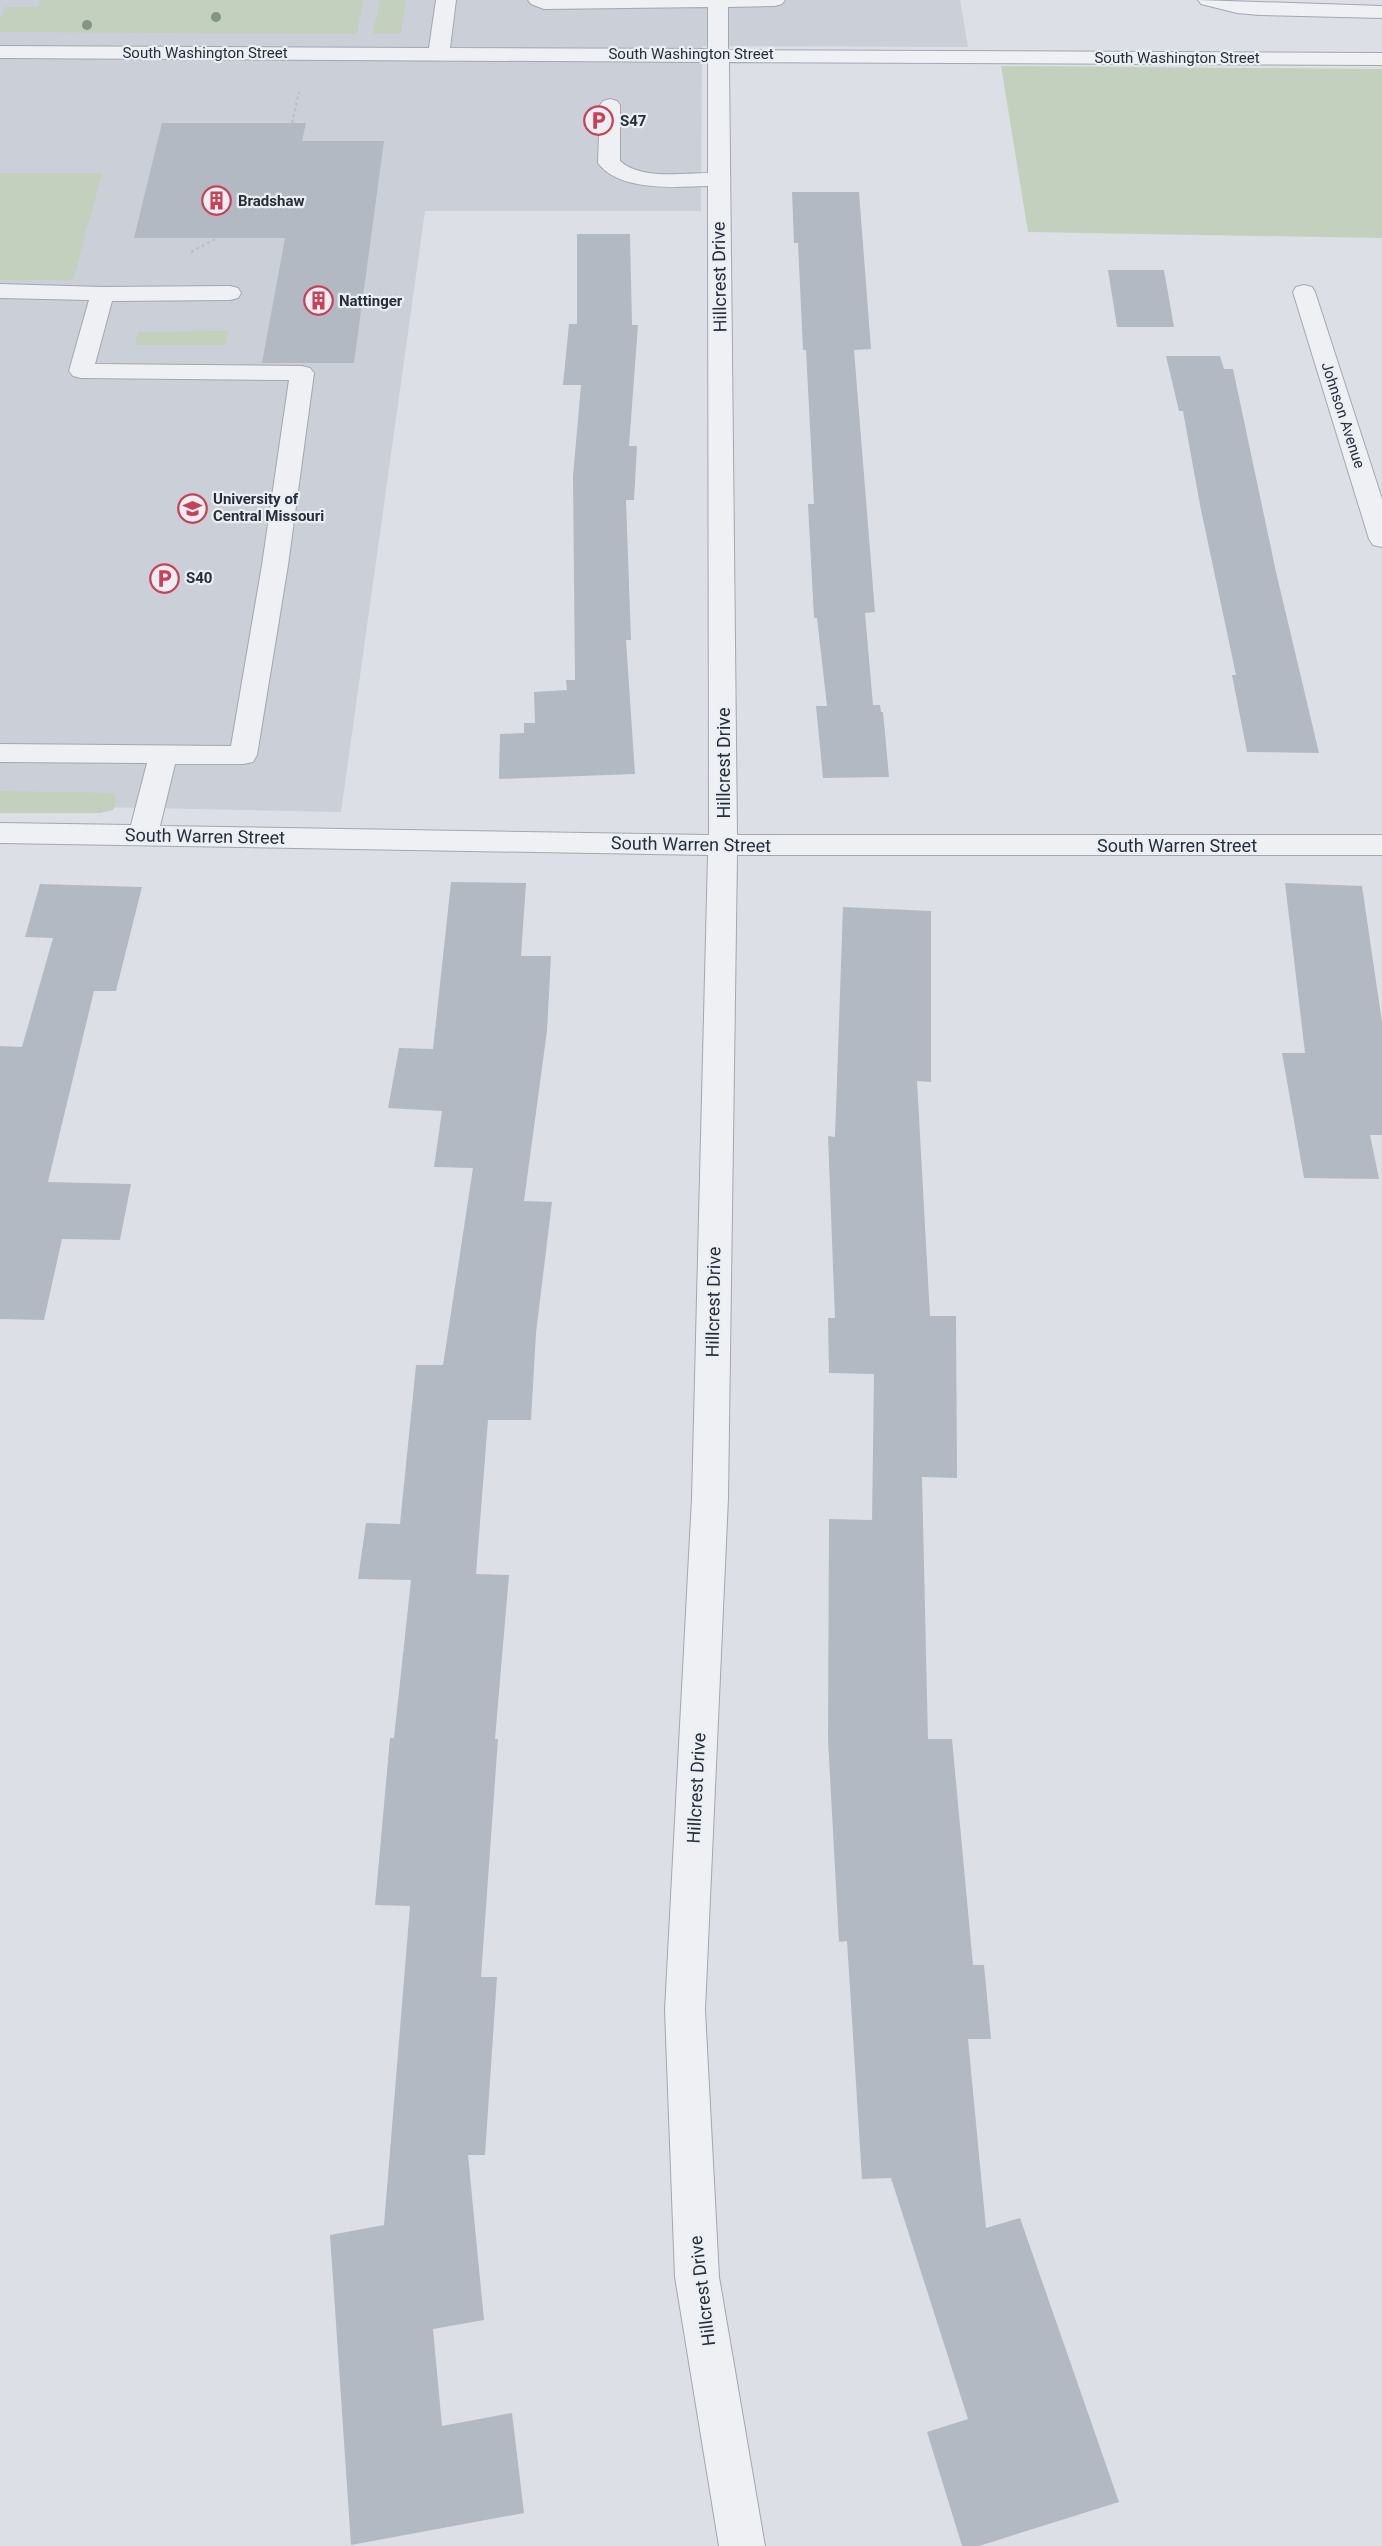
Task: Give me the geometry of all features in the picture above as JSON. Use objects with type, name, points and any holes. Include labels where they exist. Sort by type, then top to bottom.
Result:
[{"type":"street","points":[[439,54],[446,0]]},
{"type":"street","points":[[538,0],[544,3],[775,0]]},
{"type":"street","points":[[1208,0],[1238,8],[1382,12]]},
{"type":"street","name":"Hillcrest Drive","points":[[718,2],[724,647],[723,845],[710,1498],[685,2010],[697,2277],[742,2546]]},
{"type":"street","name":"South Washington Street","points":[[0,52],[1382,59]]},
{"type":"street","points":[[610,105],[609,163],[613,169],[628,177],[718,179]]},
{"type":"street","points":[[0,291],[102,294],[230,293]]},
{"type":"street","name":"Johnson Avenue","points":[[1304,292],[1382,539]]},
{"type":"street","points":[[0,753],[243,755],[275,565],[302,373],[81,370],[102,294]]},
{"type":"street","points":[[143,836],[163,755]]},
{"type":"street","name":"South Warren Street","points":[[0,833],[723,845],[1382,845]]},
{"type":"path","points":[[292,123],[299,92]]},
{"type":"shaded area","name":"University of Central Missouri","points":[[0,0],[960,0],[968,47],[702,46],[701,211],[425,211],[341,812],[0,805]]},
{"type":"green space","points":[[41,0],[363,0],[357,34],[0,32],[0,20],[5,7],[38,7]]},
{"type":"green space","points":[[380,0],[406,0],[399,34],[373,33]]},
{"type":"green space","points":[[1001,66],[1382,69],[1382,238],[1028,232]]},
{"type":"green space","points":[[0,173],[102,173],[73,280],[0,280]]},
{"type":"green space","points":[[228,331],[225,345],[135,345],[138,332]]},
{"type":"green space","points":[[0,791],[113,793],[117,801],[113,810],[100,813],[0,813]]},
{"type":"building","points":[[162,123],[306,123],[302,141],[384,141],[354,363],[262,363],[285,238],[134,238]]},
{"type":"building","points":[[792,192],[859,192],[871,349],[854,350],[875,612],[865,613],[873,705],[880,705],[881,712],[883,712],[889,777],[823,778],[816,706],[827,706],[817,618],[814,618],[808,504],[814,504],[806,350],[803,350],[798,243],[794,243]]},
{"type":"building","points":[[577,234],[630,234],[632,325],[638,325],[629,446],[637,446],[634,500],[626,500],[631,640],[626,640],[635,774],[499,779],[500,734],[524,733],[524,723],[535,723],[534,692],[567,690],[566,680],[575,680],[573,476],[581,385],[563,385],[569,324],[577,324]]},
{"type":"building","points":[[1108,270],[1164,270],[1174,327],[1117,327]]},
{"type":"building","points":[[1166,356],[1220,356],[1224,369],[1233,369],[1276,572],[1319,753],[1247,752],[1232,675],[1236,675],[1200,505],[1183,411],[1179,411]]},
{"type":"building","points":[[451,882],[526,883],[521,956],[551,956],[547,1031],[524,1201],[552,1202],[536,1333],[531,1420],[488,1420],[476,1574],[509,1575],[495,1739],[498,1739],[481,1977],[497,1977],[485,2155],[468,2155],[484,2320],[433,2329],[442,2426],[512,2413],[524,2513],[351,2545],[330,2235],[384,2225],[410,1906],[375,1905],[390,1738],[394,1738],[411,1580],[358,1579],[366,1523],[400,1524],[416,1365],[443,1365],[473,1168],[434,1167],[442,1111],[388,1108],[399,1048],[433,1049]]},
{"type":"building","points":[[1285,883],[1362,886],[1382,1022],[1382,1135],[1370,1135],[1379,1179],[1304,1178],[1282,1053],[1305,1053]]},
{"type":"building","points":[[40,884],[142,887],[116,991],[94,991],[48,1182],[131,1184],[120,1240],[62,1239],[44,1320],[0,1319],[0,1046],[22,1047],[53,938],[25,937]]},
{"type":"building","points":[[843,907],[931,911],[931,1082],[917,1081],[930,1316],[956,1316],[957,1478],[922,1477],[928,1739],[952,1739],[973,1965],[984,1965],[991,2039],[968,2039],[986,2228],[1020,2218],[1119,2502],[979,2546],[962,2546],[927,2432],[968,2419],[891,2178],[862,2179],[847,1941],[839,1942],[828,1740],[829,1519],[872,1520],[874,1374],[829,1373],[828,1318],[835,1318],[828,1136],[835,1137]]},
{"type":"place","name":"S47","points":[[599,121]]},
{"type":"place","name":"Bradshaw","points":[[217,201]]},
{"type":"place","name":"Nattinger","points":[[318,301]]},
{"type":"place","name":"University of Central Missouri","points":[[192,508]]},
{"type":"place","name":"S40","points":[[165,578]]}]
